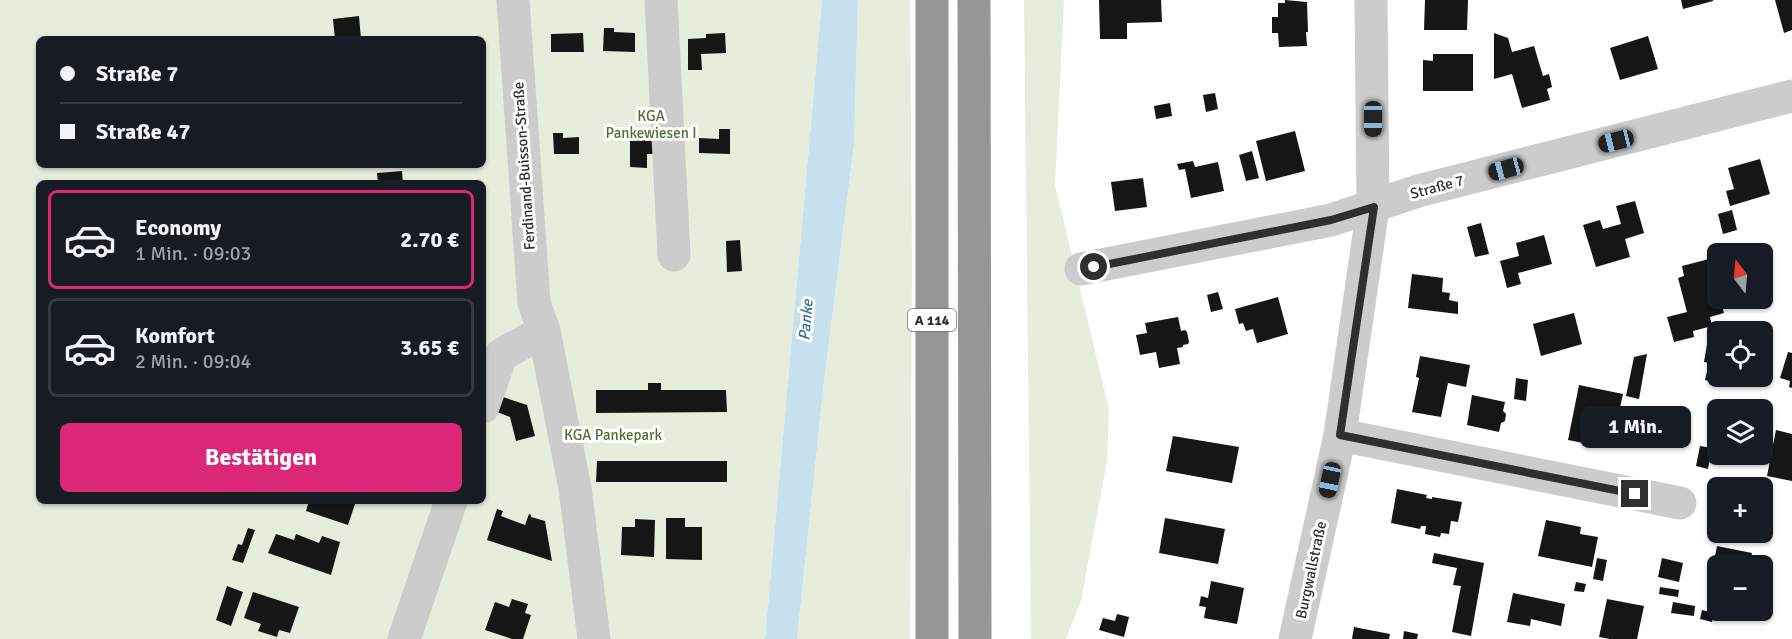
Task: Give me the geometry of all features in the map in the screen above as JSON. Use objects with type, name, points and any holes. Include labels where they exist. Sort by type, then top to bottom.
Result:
[{"type":"highway","name":"A 114","points":[[932,0],[932,639]]},
{"type":"highway","name":"A 114","points":[[974,0],[975,639]]},
{"type":"street","name":"Ferdinand-Buisson-Straße","points":[[513,0],[534,303],[544,331],[575,488],[594,639]]},
{"type":"street","points":[[661,0],[674,255]]},
{"type":"street","name":"Burgwallstraße","points":[[1295,639],[1340,435],[1374,207],[1371,0]]},
{"type":"street","name":"Straße 7","points":[[1081,269],[1331,220],[1419,191],[1792,96]]},
{"type":"street","points":[[486,398],[501,355],[544,331]]},
{"type":"street","points":[[1340,435],[1680,503]]},
{"type":"street","points":[[404,639],[450,504]]},
{"type":"green space","points":[[0,0],[822,0],[765,639],[0,639]]},
{"type":"green space","points":[[858,0],[910,0],[912,263],[910,639],[797,639],[824,381],[854,145]]},
{"type":"green space","points":[[1024,0],[1064,0],[1055,185],[1109,409],[1107,461],[1081,601],[1066,639],[1031,639]]},
{"type":"water","name":"Panke","points":[[822,0],[858,0],[854,145],[824,381],[797,639],[765,639]]},
{"type":"building","points":[[1099,0],[1161,0],[1162,22],[1127,23],[1127,39],[1100,39]]},
{"type":"building","points":[[1285,0],[1307,2],[1307,46],[1279,47],[1278,33],[1272,33],[1272,17],[1278,17],[1278,3],[1285,3]]},
{"type":"building","points":[[1425,0],[1468,0],[1467,30],[1424,30]]},
{"type":"building","points":[[1681,0],[1713,0],[1713,1],[1683,9]]},
{"type":"building","points":[[1775,0],[1792,0],[1792,30],[1784,33]]},
{"type":"building","points":[[359,16],[361,36],[335,36],[333,19]]},
{"type":"building","points":[[604,28],[614,28],[614,32],[635,33],[635,52],[603,51]]},
{"type":"building","points":[[583,33],[584,52],[551,52],[551,34]]},
{"type":"building","points":[[725,33],[726,53],[701,54],[702,70],[688,70],[688,39],[706,38],[706,34]]},
{"type":"building","points":[[1494,33],[1508,38],[1512,52],[1534,46],[1543,76],[1549,74],[1552,87],[1547,89],[1550,100],[1522,108],[1512,74],[1494,79]]},
{"type":"building","points":[[1648,36],[1658,69],[1620,80],[1610,48]]},
{"type":"building","points":[[1433,54],[1473,54],[1473,91],[1423,91],[1423,60],[1433,61]]},
{"type":"building","points":[[1215,93],[1218,109],[1206,112],[1203,95]]},
{"type":"building","points":[[1170,103],[1172,116],[1156,119],[1154,106]]},
{"type":"building","points":[[719,129],[730,129],[730,154],[699,153],[699,138],[719,139]]},
{"type":"building","points":[[1295,131],[1305,171],[1266,181],[1256,141]]},
{"type":"building","points":[[553,133],[563,133],[563,138],[579,137],[579,154],[554,154]]},
{"type":"building","points":[[640,133],[655,134],[655,154],[647,154],[647,168],[630,167],[630,139],[640,139]]},
{"type":"building","points":[[1252,151],[1259,178],[1246,181],[1239,155]]},
{"type":"building","points":[[1760,159],[1770,194],[1730,206],[1726,191],[1734,189],[1728,168]]},
{"type":"building","points":[[1193,161],[1195,167],[1218,162],[1224,191],[1191,198],[1185,169],[1179,170],[1177,164]]},
{"type":"building","points":[[402,171],[403,180],[378,180],[377,173]]},
{"type":"building","points":[[1143,178],[1147,207],[1115,211],[1111,182]]},
{"type":"building","points":[[1635,201],[1644,233],[1625,239],[1630,257],[1596,267],[1583,225],[1600,220],[1603,229],[1621,224],[1616,206]]},
{"type":"building","points":[[1732,210],[1737,230],[1723,234],[1718,214]]},
{"type":"building","points":[[1481,223],[1489,254],[1475,257],[1467,227]]},
{"type":"building","points":[[1544,235],[1552,264],[1518,273],[1521,284],[1507,288],[1500,261],[1519,256],[1516,243]]},
{"type":"building","points":[[740,240],[742,271],[727,272],[726,241]]},
{"type":"building","points":[[1707,260],[1707,309],[1723,309],[1724,313],[1710,317],[1711,321],[1707,321],[1707,327],[1693,331],[1694,337],[1674,342],[1667,317],[1687,312],[1678,278],[1684,276],[1682,266]]},
{"type":"building","points":[[1412,274],[1443,278],[1442,292],[1450,293],[1449,300],[1458,302],[1458,314],[1408,308]]},
{"type":"building","points":[[1218,292],[1223,309],[1211,312],[1207,295]]},
{"type":"building","points":[[1278,297],[1288,334],[1257,343],[1253,329],[1246,331],[1243,323],[1239,324],[1235,309]]},
{"type":"building","points":[[1574,313],[1582,344],[1541,356],[1533,324]]},
{"type":"building","points":[[1178,317],[1181,331],[1187,332],[1189,342],[1177,348],[1180,364],[1159,368],[1156,352],[1140,355],[1136,335],[1147,333],[1145,323]]},
{"type":"building","points":[[1707,345],[1707,363],[1704,362]]},
{"type":"building","points":[[1788,352],[1792,353],[1792,388],[1789,387],[1790,381],[1780,378]]},
{"type":"building","points":[[1647,354],[1639,399],[1626,396],[1634,357]]},
{"type":"building","points":[[1420,356],[1470,365],[1466,387],[1448,383],[1441,417],[1412,412],[1419,378],[1416,377]]},
{"type":"building","points":[[1516,378],[1528,380],[1526,401],[1514,399]]},
{"type":"building","points":[[648,383],[661,383],[661,390],[726,390],[727,412],[596,413],[596,390],[648,390]]},
{"type":"building","points":[[1579,385],[1623,394],[1614,435],[1597,432],[1594,445],[1568,440]]},
{"type":"building","points":[[1472,395],[1505,402],[1503,411],[1506,414],[1505,421],[1501,423],[1499,432],[1467,425]]},
{"type":"building","points":[[503,397],[527,405],[535,436],[516,441],[510,417],[497,412]]},
{"type":"building","points":[[1776,430],[1792,434],[1792,481],[1767,476],[1769,465],[1773,465]]},
{"type":"building","points":[[1173,436],[1239,447],[1232,483],[1166,471]]},
{"type":"building","points":[[1700,446],[1707,447],[1708,469],[1696,466]]},
{"type":"building","points":[[597,461],[727,461],[727,482],[596,482]]},
{"type":"building","points":[[1397,489],[1427,495],[1426,498],[1462,502],[1458,522],[1451,521],[1449,534],[1441,533],[1440,537],[1425,534],[1426,526],[1421,526],[1420,529],[1391,523]]},
{"type":"building","points":[[308,504],[355,504],[348,525],[306,511]]},
{"type":"building","points":[[497,509],[503,511],[501,516],[525,525],[529,514],[531,517],[545,521],[552,561],[487,540]]},
{"type":"building","points":[[666,518],[685,518],[685,527],[702,527],[702,560],[666,559]]},
{"type":"building","points":[[1165,518],[1225,529],[1218,564],[1159,553]]},
{"type":"building","points":[[635,519],[655,520],[654,557],[621,555],[622,527],[635,527]]},
{"type":"building","points":[[1546,520],[1581,527],[1580,534],[1598,537],[1592,567],[1538,556]]},
{"type":"building","points":[[248,528],[255,530],[243,563],[232,560],[238,544],[242,545]]},
{"type":"building","points":[[276,534],[294,540],[296,534],[319,543],[322,536],[340,542],[331,575],[268,553]]},
{"type":"building","points":[[1717,546],[1752,553],[1752,555],[1715,555]]},
{"type":"building","points":[[1434,553],[1484,563],[1471,636],[1452,632],[1461,586],[1453,585],[1457,568],[1432,563]]},
{"type":"building","points":[[1597,558],[1607,560],[1603,581],[1593,579]]},
{"type":"building","points":[[1662,558],[1683,563],[1679,582],[1658,577]]},
{"type":"building","points":[[1211,581],[1244,588],[1237,624],[1204,618],[1206,607],[1199,606],[1201,596],[1208,598]]},
{"type":"building","points":[[1576,582],[1586,584],[1584,592],[1574,591]]},
{"type":"building","points":[[227,586],[243,592],[231,626],[216,620]]},
{"type":"building","points":[[1660,587],[1679,590],[1678,597],[1659,594]]},
{"type":"building","points":[[253,592],[299,607],[290,633],[279,630],[277,637],[258,631],[261,624],[244,618]]},
{"type":"building","points":[[1513,593],[1565,604],[1561,626],[1531,619],[1530,626],[1507,622]]},
{"type":"building","points":[[512,599],[528,604],[525,613],[531,615],[523,639],[512,639],[485,630],[495,602],[509,607]]},
{"type":"building","points":[[1607,599],[1644,606],[1637,639],[1599,637]]},
{"type":"building","points":[[1673,602],[1695,606],[1694,616],[1671,613]]},
{"type":"building","points":[[1702,610],[1707,611],[1707,621],[1700,619]]},
{"type":"building","points":[[1117,614],[1129,617],[1124,637],[1099,630],[1103,618],[1115,621]]},
{"type":"building","points":[[1354,627],[1390,634],[1389,639],[1352,639]]},
{"type":"building","points":[[1404,631],[1418,634],[1417,639],[1403,639]]},
{"type":"route","points":[[1094,267],[1331,220],[1374,207],[1340,435],[1635,494]]},
{"type":"park label","name":"KGA Pankewiesen I","points":[[651,124]]},
{"type":"park label","name":"KGA Pankepark","points":[[613,435]]}]
